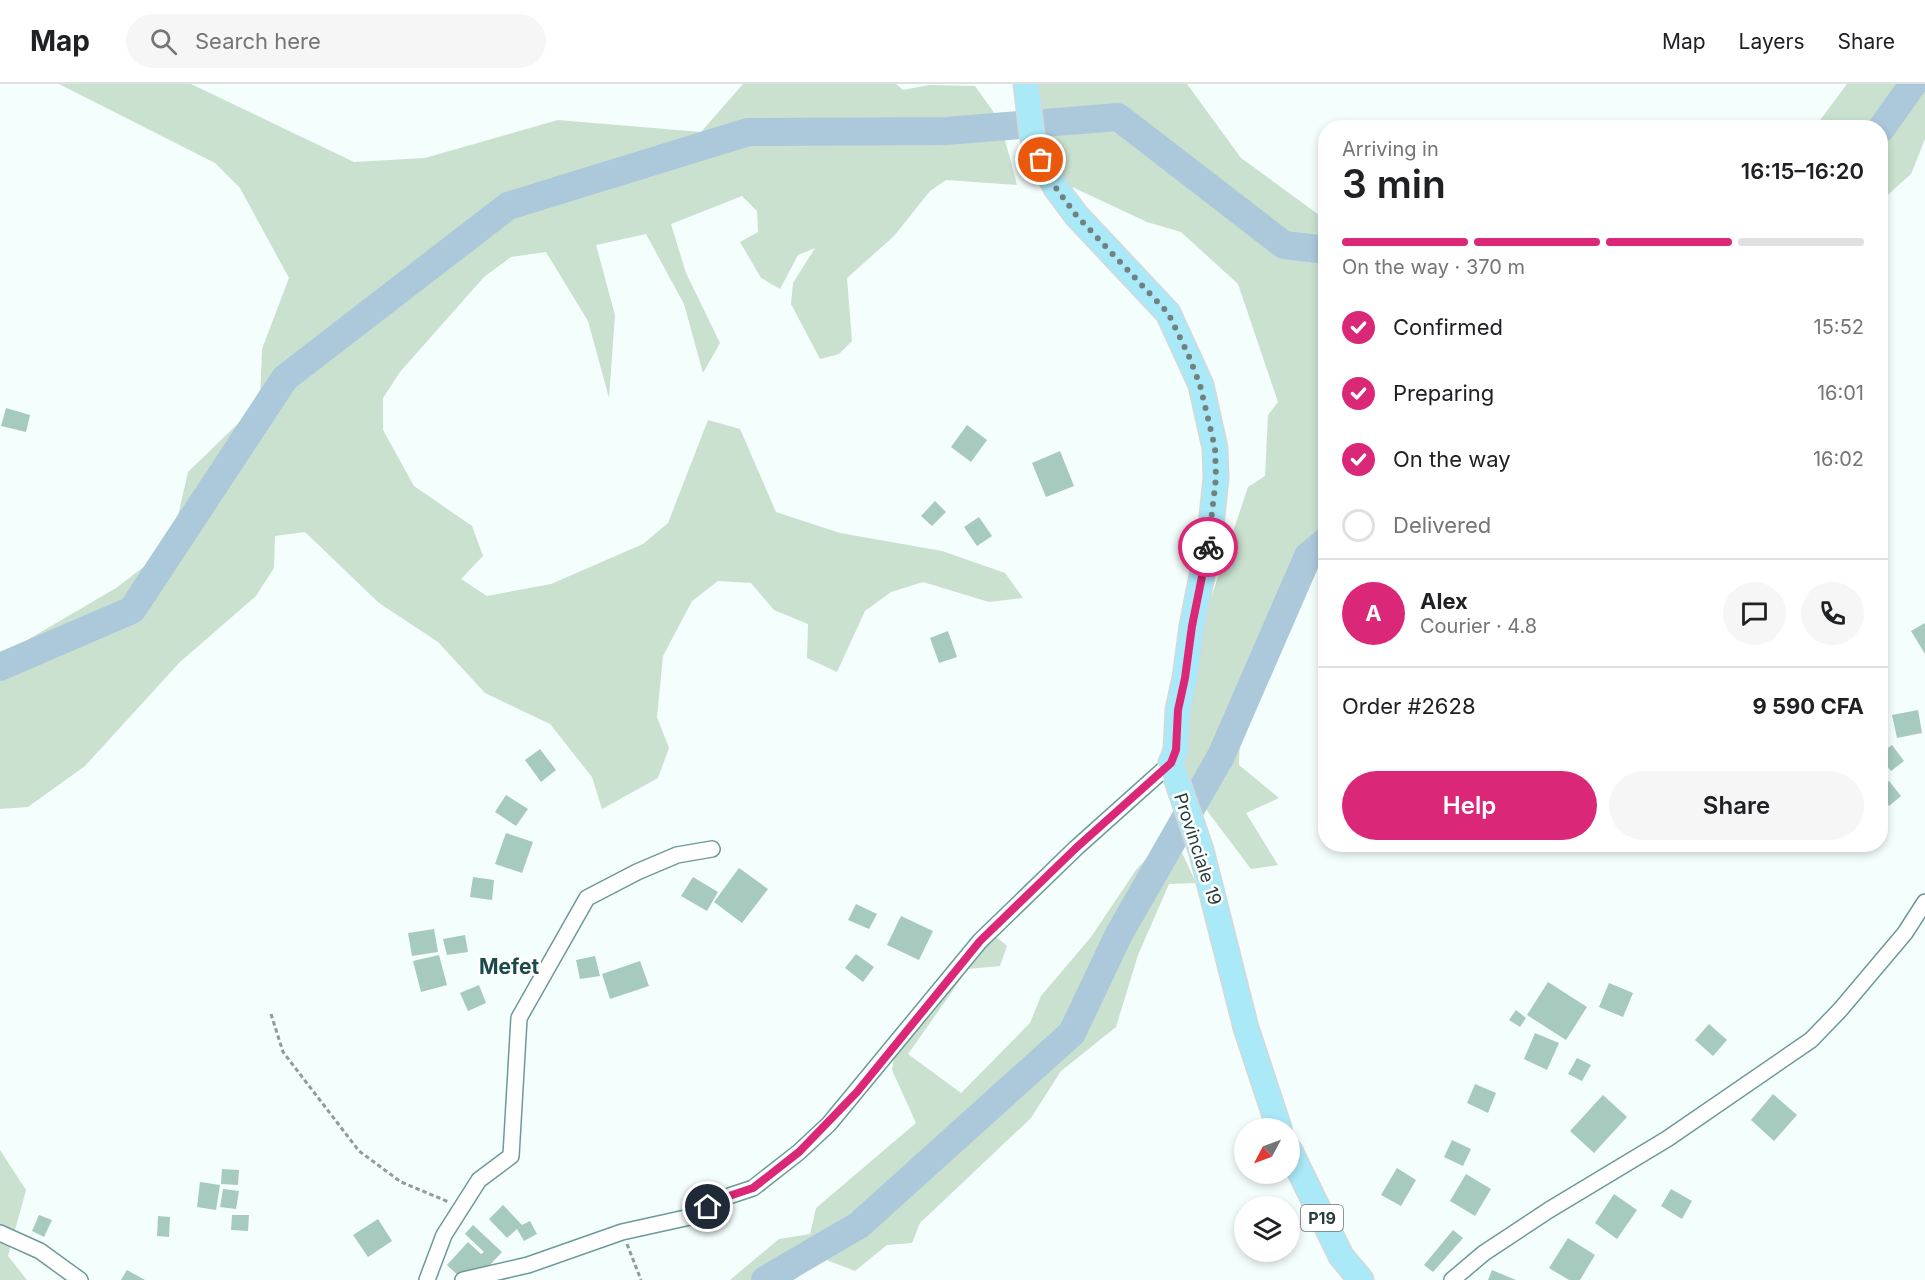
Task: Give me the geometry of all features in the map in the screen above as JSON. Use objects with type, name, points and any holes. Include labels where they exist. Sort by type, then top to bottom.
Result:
[{"type":"main road","points":[[1026,84],[1032,135],[1041,160],[1056,188],[1076,215],[1168,313],[1200,385],[1215,448],[1216,478],[1210,535],[1178,710],[1176,750],[1171,763]]},
{"type":"main road","name":"Provinciale 19","points":[[1171,763],[1201,850],[1246,1028],[1276,1118]]},
{"type":"main road","name":"P19","points":[[1300,1172],[1341,1256],[1361,1280]]},
{"type":"street","points":[[463,1280],[528,1265],[622,1232],[690,1217],[726,1197],[753,1188],[799,1152],[857,1092],[980,941],[1076,848],[1171,763]]},
{"type":"street","points":[[432,1280],[426,1280],[444,1235],[479,1180],[511,1156],[519,1018],[587,898],[637,872],[677,855],[712,849]]},
{"type":"street","points":[[1452,1280],[1503,1241],[1667,1138],[1811,1040],[1840,1010],[1905,933],[1925,902]]},
{"type":"street","points":[[0,1233],[40,1251],[80,1280]]},
{"type":"path","points":[[271,1014],[283,1052],[359,1151],[401,1182],[462,1208]]},
{"type":"path","points":[[622,1232],[640,1280]]},
{"type":"green space","points":[[59,84],[191,84],[354,162],[425,158],[558,120],[701,132],[743,84],[896,84],[903,90],[929,85],[975,86],[1000,121],[1017,185],[946,180],[930,191],[894,236],[847,278],[852,341],[839,354],[820,359],[791,304],[793,283],[815,248],[798,255],[780,289],[761,278],[740,242],[758,232],[757,211],[742,196],[671,224],[686,273],[720,343],[703,373],[684,304],[646,234],[596,245],[615,315],[609,398],[588,321],[546,252],[511,257],[484,277],[400,372],[383,398],[383,430],[414,486],[472,526],[483,556],[461,579],[487,596],[551,584],[643,544],[668,523],[708,420],[740,429],[776,512],[840,533],[942,551],[1005,573],[1023,598],[989,602],[923,582],[891,592],[865,611],[837,672],[807,658],[808,624],[774,610],[751,583],[718,581],[692,601],[663,656],[657,717],[669,748],[658,778],[602,809],[592,777],[550,724],[485,693],[438,642],[379,603],[305,532],[275,536],[274,568],[256,596],[180,662],[85,766],[28,807],[0,809],[0,656],[116,588],[171,546],[188,472],[260,402],[262,349],[289,278],[240,188],[215,163]]},
{"type":"green space","points":[[1036,84],[1187,84],[1241,158],[1318,214],[1318,555],[1242,680],[1239,765],[1279,798],[1246,813],[1278,865],[1251,869],[1199,800],[1172,740],[1197,640],[1248,487],[1265,476],[1268,415],[1278,402],[1238,284],[1181,232],[1147,222],[1068,185],[1040,138]]},
{"type":"green space","points":[[1847,84],[1925,84],[1925,139],[1911,174],[1888,195],[1888,120],[1820,120]]},
{"type":"green space","points":[[1172,831],[1196,883],[1169,884],[1138,955],[1116,1027],[1061,1071],[1031,1118],[920,1223],[912,1243],[887,1245],[855,1271],[824,1259],[794,1280],[730,1280],[779,1239],[810,1234],[816,1208],[916,1123],[892,1070],[897,1036],[994,935],[1007,946],[1000,966],[968,969],[908,1054],[961,1093],[1030,1023],[1041,996],[1091,937],[1136,870]]},
{"type":"green space","points":[[0,1150],[26,1190],[8,1256],[27,1280],[0,1280]]},
{"type":"building","points":[[6,408],[30,415],[26,432],[1,426]]},
{"type":"building","points":[[967,425],[987,440],[971,462],[951,447]]},
{"type":"building","points":[[1060,451],[1074,486],[1046,497],[1032,463]]},
{"type":"building","points":[[935,501],[946,512],[932,526],[921,516]]},
{"type":"building","points":[[979,517],[992,536],[977,546],[964,527]]},
{"type":"building","points":[[1925,623],[1925,654],[1911,631]]},
{"type":"building","points":[[948,631],[957,657],[939,663],[930,638]]},
{"type":"building","points":[[1918,710],[1922,733],[1897,738],[1892,715]]},
{"type":"building","points":[[1892,745],[1904,761],[1891,771],[1888,767],[1888,748]]},
{"type":"building","points":[[540,749],[556,770],[541,782],[525,760]]},
{"type":"building","points":[[1888,782],[1901,796],[1889,806],[1888,805]]},
{"type":"building","points":[[506,795],[528,809],[516,826],[495,812]]},
{"type":"building","points":[[506,833],[533,842],[522,873],[495,864]]},
{"type":"building","points":[[739,868],[768,889],[742,923],[714,902]]},
{"type":"building","points":[[473,877],[494,880],[492,900],[470,897]]},
{"type":"building","points":[[693,877],[718,892],[707,911],[681,896]]},
{"type":"building","points":[[856,904],[877,914],[869,929],[848,920]]},
{"type":"building","points":[[901,916],[933,931],[919,960],[887,945]]},
{"type":"building","points":[[434,929],[438,952],[412,956],[408,933]]},
{"type":"building","points":[[465,935],[468,952],[447,955],[443,939]]},
{"type":"building","points":[[856,954],[874,967],[863,982],[845,968]]},
{"type":"building","points":[[439,955],[447,985],[421,992],[413,961]]},
{"type":"building","points":[[595,956],[600,976],[580,979],[576,960]]},
{"type":"building","points":[[640,961],[649,986],[610,999],[602,974]]},
{"type":"building","points":[[1548,982],[1587,1007],[1566,1040],[1527,1015]]},
{"type":"building","points":[[1609,983],[1633,993],[1623,1017],[1599,1007]]},
{"type":"building","points":[[479,985],[486,1003],[468,1011],[460,993]]},
{"type":"building","points":[[1516,1010],[1526,1018],[1520,1027],[1509,1020]]},
{"type":"building","points":[[1709,1024],[1727,1040],[1713,1056],[1695,1040]]},
{"type":"building","points":[[1535,1033],[1559,1043],[1547,1070],[1524,1059]]},
{"type":"building","points":[[1577,1058],[1591,1065],[1582,1081],[1568,1074]]},
{"type":"building","points":[[1475,1084],[1496,1093],[1488,1113],[1467,1103]]},
{"type":"building","points":[[1773,1094],[1797,1115],[1774,1141],[1751,1120]]},
{"type":"building","points":[[1603,1095],[1627,1117],[1594,1153],[1570,1131]]},
{"type":"building","points":[[1452,1140],[1471,1149],[1463,1166],[1444,1157]]},
{"type":"building","points":[[1397,1168],[1416,1180],[1401,1206],[1381,1195]]},
{"type":"building","points":[[222,1169],[239,1170],[238,1185],[221,1184]]},
{"type":"building","points":[[1466,1174],[1491,1189],[1475,1216],[1450,1201]]},
{"type":"building","points":[[200,1182],[220,1185],[216,1210],[197,1207]]},
{"type":"building","points":[[223,1189],[239,1191],[236,1209],[220,1207]]},
{"type":"building","points":[[1671,1189],[1692,1201],[1682,1219],[1661,1206]]},
{"type":"building","points":[[1614,1194],[1637,1210],[1617,1239],[1595,1223]]},
{"type":"building","points":[[503,1205],[522,1225],[530,1221],[537,1234],[524,1241],[517,1229],[507,1238],[489,1219]]},
{"type":"building","points":[[39,1215],[52,1220],[44,1237],[32,1231]]},
{"type":"building","points":[[232,1215],[249,1215],[248,1231],[231,1230]]},
{"type":"building","points":[[158,1216],[170,1217],[169,1237],[157,1236]]},
{"type":"building","points":[[378,1219],[392,1241],[368,1257],[353,1235]]},
{"type":"building","points":[[473,1225],[502,1252],[476,1280],[463,1280],[447,1265],[468,1242],[481,1254],[484,1252],[465,1234]]},
{"type":"building","points":[[1453,1230],[1463,1238],[1433,1272],[1424,1265]]},
{"type":"building","points":[[1568,1238],[1595,1255],[1580,1280],[1569,1280],[1549,1268]]},
{"type":"building","points":[[127,1270],[145,1280],[121,1280]]},
{"type":"building","points":[[1492,1270],[1516,1280],[1488,1280]]},
{"type":"waterway","points":[[1887,120],[1913,84]]},
{"type":"waterway","points":[[0,667],[132,610],[285,378],[508,206],[748,132],[946,131],[1118,117],[1284,245],[1318,249]]},
{"type":"waterway","points":[[765,1280],[859,1225],[1072,1033],[1119,934],[1221,756],[1308,556],[1318,548]]},
{"type":"way so far","points":[[1041,160],[1056,188],[1076,215],[1168,313],[1188,354],[1200,385],[1215,448],[1214,507],[1208,547]]},
{"type":"district","name":"Mefet","points":[[509,966]]},
{"type":"route","points":[[708,1207],[726,1197],[753,1188],[799,1152],[829,1124],[980,941],[1076,848],[1171,763],[1176,750],[1178,710],[1208,547]]}]
